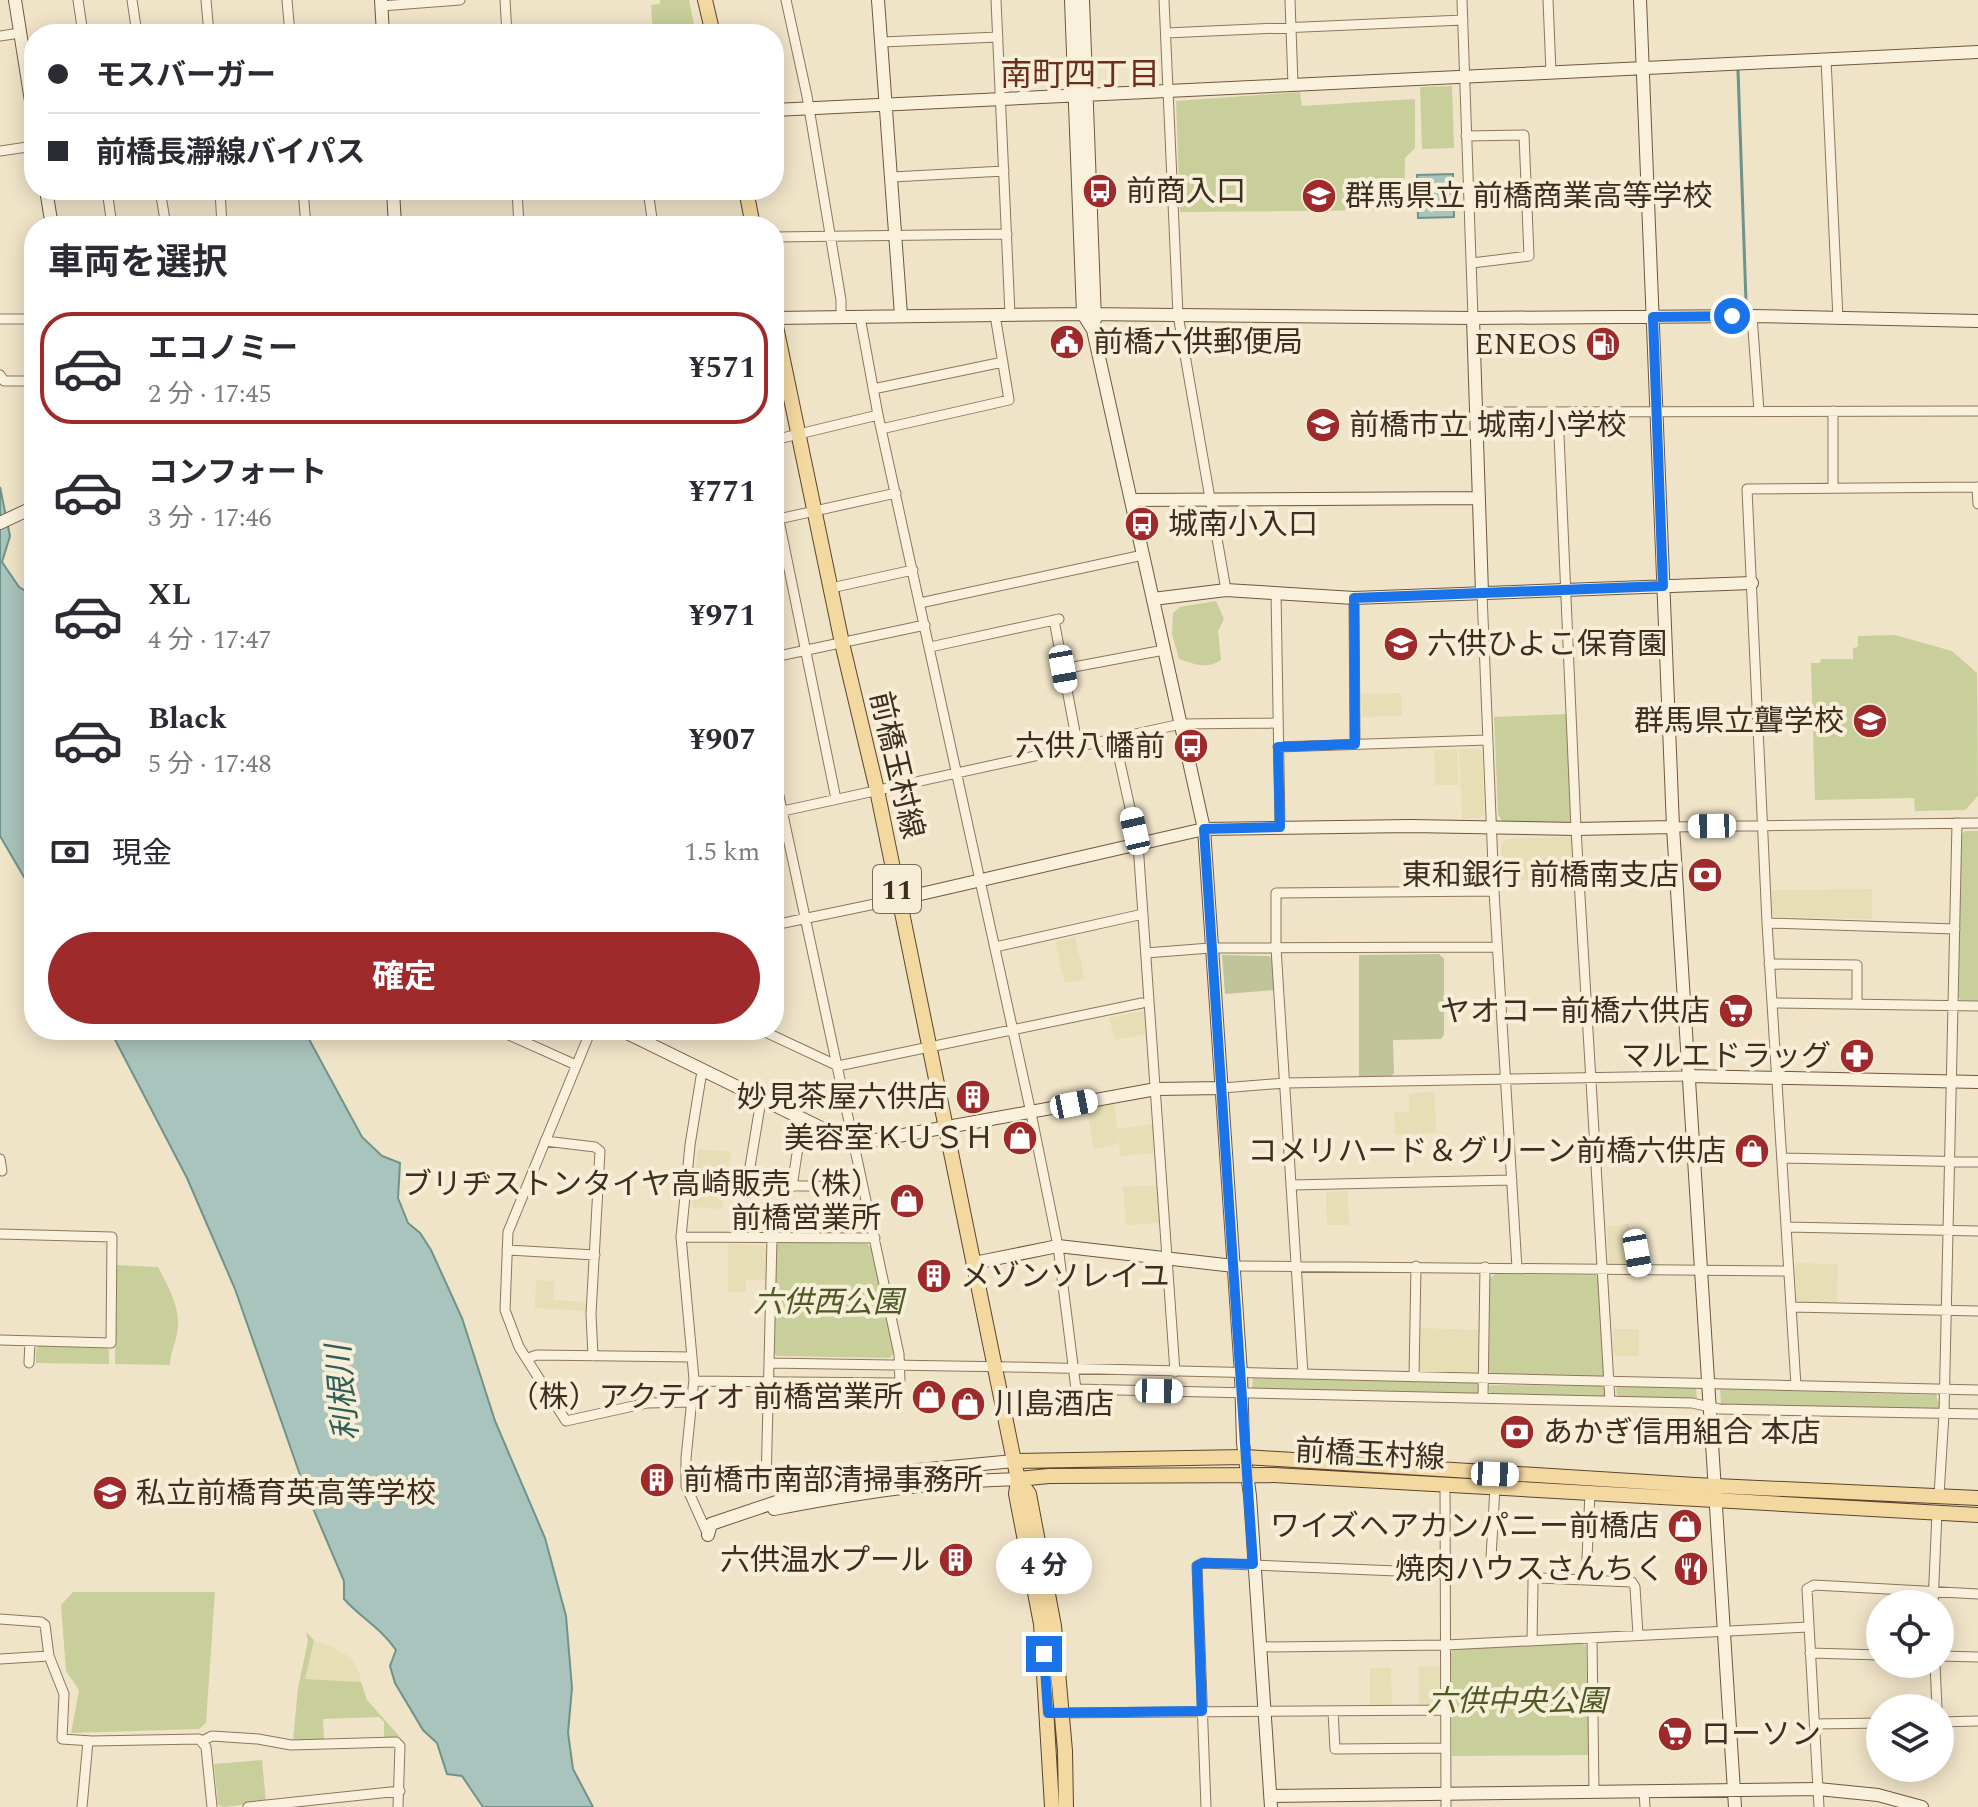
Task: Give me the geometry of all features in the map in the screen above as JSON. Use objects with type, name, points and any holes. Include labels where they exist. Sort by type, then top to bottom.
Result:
[{"type":"main road","points":[[705,0],[711,24]]},
{"type":"main road","name":"前橋玉村線","points":[[784,363],[842,643],[877,790],[1018,1479],[1247,1474],[1590,1493],[1939,1495],[1978,1498]]},
{"type":"main road","name":"前橋玉村線","points":[[1014,1461],[1245,1457],[1715,1493],[1734,1499],[1978,1515]]},
{"type":"main road","points":[[1018,1479],[1016,1494],[1041,1624],[1066,1807]]},
{"type":"main road","points":[[1052,1807],[1055,1713]]},
{"type":"street","points":[[15,0],[24,58]]},
{"type":"street","points":[[78,0],[82,24]]},
{"type":"street","points":[[132,0],[136,24]]},
{"type":"street","points":[[206,0],[207,24]]},
{"type":"street","points":[[287,0],[289,24]]},
{"type":"street","points":[[382,24],[381,3],[460,0]]},
{"type":"street","points":[[505,0],[506,24]]},
{"type":"street","points":[[786,0],[810,108],[841,300],[841,317]]},
{"type":"street","points":[[878,0],[901,315]]},
{"type":"street","points":[[996,0],[1010,315]]},
{"type":"street","points":[[1071,0],[1080,95],[1090,315],[1204,829],[1271,1802],[1446,1801],[1594,1792],[1818,1789],[1878,1795],[1922,1807]]},
{"type":"street","points":[[1080,95],[1083,0]]},
{"type":"street","points":[[1164,0],[1178,315],[1226,590]]},
{"type":"street","points":[[1290,0],[1293,85]]},
{"type":"street","points":[[1462,0],[1487,740],[1517,1268]]},
{"type":"street","points":[[1548,0],[1551,72]]},
{"type":"street","points":[[1640,0],[1673,827],[1735,1807]]},
{"type":"street","points":[[1166,33],[1463,20]]},
{"type":"street","points":[[0,36],[20,33]]},
{"type":"street","points":[[882,42],[998,37]]},
{"type":"street","points":[[784,109],[1978,52]]},
{"type":"street","points":[[1826,59],[1838,319]]},
{"type":"street","points":[[1466,136],[1524,135],[1529,256],[1472,263]]},
{"type":"street","points":[[0,151],[24,147]]},
{"type":"street","points":[[892,177],[1004,171]]},
{"type":"street","points":[[784,237],[1007,234]]},
{"type":"street","points":[[784,318],[901,315],[1752,316],[1978,321]]},
{"type":"street","points":[[881,429],[1007,402],[1010,394],[995,315]]},
{"type":"street","points":[[1752,316],[1759,411]]},
{"type":"street","points":[[860,317],[878,415],[982,881],[1058,1246],[1076,1389],[1610,1401],[1709,1405],[1719,1409],[1978,1414]]},
{"type":"street","points":[[0,319],[24,319]]},
{"type":"street","points":[[873,389],[1003,362]]},
{"type":"street","points":[[0,375],[4,381],[24,381]]},
{"type":"street","points":[[1833,411],[1833,487]]},
{"type":"street","points":[[1475,412],[1978,411]]},
{"type":"street","points":[[1558,412],[1576,829],[1610,1401]]},
{"type":"street","points":[[784,438],[878,415]]},
{"type":"street","points":[[1796,1386],[1769,964],[1747,489],[1978,487],[1978,504]]},
{"type":"street","points":[[784,518],[896,493]]},
{"type":"street","points":[[1131,500],[1479,498]]},
{"type":"street","points":[[0,523],[24,512]]},
{"type":"street","points":[[784,555],[836,799]]},
{"type":"street","points":[[920,603],[1143,555]]},
{"type":"street","points":[[831,588],[913,570]]},
{"type":"street","points":[[1153,599],[1226,590],[1354,598],[1752,583]]},
{"type":"street","points":[[1276,592],[1280,827]]},
{"type":"street","points":[[1354,598],[1355,744]]},
{"type":"street","points":[[930,647],[1056,620],[1078,748]]},
{"type":"street","points":[[784,655],[925,625]]},
{"type":"street","points":[[1063,669],[1164,650]]},
{"type":"street","points":[[784,810],[1181,724],[1278,723]]},
{"type":"street","points":[[1115,740],[1138,844],[1175,1372]]},
{"type":"street","points":[[1278,747],[1487,740]]},
{"type":"street","points":[[1939,1495],[1945,1389],[1957,823]]},
{"type":"street","points":[[784,922],[982,881],[1204,829],[1576,829],[1978,823]]},
{"type":"street","points":[[694,1381],[900,1383],[900,1365],[875,1238],[805,917],[784,838]]},
{"type":"street","points":[[1303,1374],[1276,948],[1276,893],[1494,891]]},
{"type":"street","points":[[995,947],[1143,914]]},
{"type":"street","points":[[1767,923],[1955,929]]},
{"type":"street","points":[[1146,953],[1212,948],[1497,947]]},
{"type":"street","points":[[1769,964],[1857,965],[1857,1004]]},
{"type":"street","points":[[782,1040],[838,1066],[1142,1003]]},
{"type":"street","points":[[1772,1003],[1978,1006]]},
{"type":"street","points":[[520,1040],[576,1065]]},
{"type":"street","points":[[587,1040],[510,1226],[505,1310],[519,1347],[566,1421],[647,1403],[693,1402]]},
{"type":"street","points":[[658,1040],[705,1071],[854,1144],[1156,1089],[1286,1083],[1688,1076],[1978,1082]]},
{"type":"street","points":[[705,1071],[690,1145],[681,1237],[694,1381],[686,1486],[708,1535]]},
{"type":"street","points":[[763,1100],[750,1183],[755,1186],[863,1187]]},
{"type":"street","points":[[792,1187],[801,1127],[805,1121]]},
{"type":"street","points":[[545,1141],[595,1147],[600,1151],[591,1314],[593,1356]]},
{"type":"street","points":[[1782,1158],[1978,1162]]},
{"type":"street","points":[[0,1159],[2,1171]]},
{"type":"street","points":[[1292,1185],[1512,1180]]},
{"type":"street","points":[[1786,1227],[1978,1231]]},
{"type":"street","points":[[0,1234],[112,1237],[111,1343],[0,1340]]},
{"type":"street","points":[[681,1237],[875,1238]]},
{"type":"street","points":[[1634,1237],[1640,1269]]},
{"type":"street","points":[[766,1485],[772,1238]]},
{"type":"street","points":[[974,1263],[1058,1246],[1234,1266],[1789,1271]]},
{"type":"street","points":[[507,1250],[595,1255]]},
{"type":"street","points":[[1414,1377],[1416,1266]]},
{"type":"street","points":[[1483,1398],[1485,1267]]},
{"type":"street","points":[[1791,1307],[1978,1311]]},
{"type":"street","points":[[29,1363],[30,1341]]},
{"type":"street","points":[[528,1358],[537,1355],[692,1357]]},
{"type":"street","points":[[769,1363],[1978,1390]]},
{"type":"street","points":[[708,1535],[711,1524],[837,1484],[907,1471],[1014,1461]]},
{"type":"street","points":[[708,1535],[760,1513],[834,1497],[947,1481],[1018,1479]]},
{"type":"street","points":[[1445,1484],[1446,1801]]},
{"type":"street","points":[[1491,1558],[1495,1487]]},
{"type":"street","points":[[1586,1580],[1590,1493]]},
{"type":"street","points":[[1933,1590],[1937,1513]]},
{"type":"street","points":[[1206,1807],[1197,1566],[1203,1563],[1253,1564],[1445,1573]]},
{"type":"street","points":[[1532,1640],[1533,1580],[1539,1578],[1634,1584],[1638,1635]]},
{"type":"street","points":[[1819,1807],[1807,1589],[1811,1586],[1909,1590]]},
{"type":"street","points":[[1954,1592],[1978,1594]]},
{"type":"street","points":[[0,1619],[44,1623],[49,1656],[64,1694],[62,1739],[202,1741],[206,1747],[212,1807]]},
{"type":"street","points":[[1260,1647],[1446,1645],[1808,1627]]},
{"type":"street","points":[[1592,1638],[1594,1792]]},
{"type":"street","points":[[1810,1653],[1866,1655]]},
{"type":"street","points":[[0,1659],[49,1656]]},
{"type":"street","points":[[1954,1656],[1978,1657]]},
{"type":"street","points":[[1055,1713],[1445,1710]]},
{"type":"street","points":[[1333,1711],[1335,1749],[1445,1748]]},
{"type":"street","points":[[1954,1722],[1978,1721]]},
{"type":"street","points":[[1815,1724],[1866,1723]]},
{"type":"street","points":[[202,1741],[212,1736],[291,1745],[396,1742],[400,1746],[398,1807]]},
{"type":"street","points":[[82,1807],[88,1741]]},
{"type":"street","points":[[248,1807],[400,1791]]},
{"type":"street","points":[[1644,1792],[1645,1807]]},
{"type":"shaded area","points":[[1401,693],[1402,716],[1362,717],[1361,694]]},
{"type":"shaded area","points":[[1457,749],[1459,785],[1435,785],[1434,750]]},
{"type":"shaded area","points":[[1459,749],[1479,749],[1482,752],[1484,815],[1479,818],[1462,819]]},
{"type":"shaded area","points":[[1573,837],[1574,866],[1556,867],[1556,879],[1522,880],[1521,859],[1502,860],[1501,845],[1506,839]]},
{"type":"shaded area","points":[[1872,889],[1872,919],[1776,917],[1772,914],[1771,890]]},
{"type":"shaded area","points":[[1075,937],[1085,979],[1065,983],[1055,942]]},
{"type":"shaded area","points":[[1142,1011],[1146,1014],[1147,1034],[1115,1040],[1109,1018]]},
{"type":"shaded area","points":[[1435,1092],[1436,1133],[1395,1135],[1394,1112],[1409,1112],[1409,1093]]},
{"type":"shaded area","points":[[1115,1103],[1117,1129],[1154,1124],[1155,1153],[1120,1156],[1118,1132],[1118,1144],[1094,1149],[1087,1109]]},
{"type":"shaded area","points":[[698,1149],[731,1152],[722,1209],[692,1207]]},
{"type":"shaded area","points":[[1157,1185],[1159,1223],[1126,1225],[1123,1187]]},
{"type":"shaded area","points":[[1348,1191],[1349,1225],[1327,1225],[1326,1192]]},
{"type":"shaded area","points":[[1629,1224],[1636,1265],[1614,1266],[1609,1262],[1607,1226]]},
{"type":"shaded area","points":[[728,1244],[762,1245],[767,1250],[767,1280],[746,1280],[746,1292],[728,1292]]},
{"type":"shaded area","points":[[1795,1263],[1838,1264],[1837,1305],[1801,1304],[1796,1300]]},
{"type":"shaded area","points":[[536,1280],[554,1281],[553,1300],[588,1302],[587,1311],[535,1308]]},
{"type":"shaded area","points":[[1421,1328],[1482,1330],[1480,1371],[1477,1374],[1424,1374],[1420,1370]]},
{"type":"shaded area","points":[[1613,1329],[1639,1329],[1639,1356],[1614,1356]]},
{"type":"shaded area","points":[[314,1640],[351,1658],[361,1682],[304,1679]]},
{"type":"shaded area","points":[[1440,1666],[1441,1701],[1437,1706],[1419,1706],[1419,1667]]},
{"type":"shaded area","points":[[1370,1668],[1391,1668],[1392,1706],[1370,1706]]},
{"type":"green space","points":[[660,0],[689,0],[694,24],[652,24],[651,5],[660,4]]},
{"type":"green space","points":[[1452,86],[1454,148],[1422,149],[1420,87]]},
{"type":"green space","points":[[1300,92],[1302,106],[1415,99],[1415,148],[1405,158],[1404,210],[1180,212],[1176,101]]},
{"type":"green space","points":[[1216,601],[1224,619],[1218,631],[1221,660],[1206,665],[1179,659],[1172,634],[1173,613],[1180,607]]},
{"type":"green space","points":[[1895,635],[1952,651],[1977,673],[1978,796],[1965,810],[1915,811],[1914,798],[1815,800],[1811,663],[1820,663],[1821,659],[1853,659],[1858,636]]},
{"type":"green space","points":[[1568,714],[1573,818],[1569,823],[1503,823],[1498,814],[1494,717]]},
{"type":"green space","points":[[1965,831],[1978,831],[1978,1001],[1961,1000],[1957,996],[1961,835]]},
{"type":"green space","points":[[1439,954],[1444,959],[1444,1035],[1441,1039],[1393,1040],[1394,1073],[1391,1076],[1359,1077],[1359,955]]},
{"type":"green space","points":[[1222,955],[1269,956],[1273,960],[1276,990],[1225,994]]},
{"type":"green space","name":"六供西公園","points":[[780,1242],[867,1244],[871,1248],[894,1353],[890,1358],[777,1356],[773,1352],[775,1246]]},
{"type":"green space","points":[[117,1265],[158,1267],[174,1299],[178,1316],[170,1365],[115,1364]]},
{"type":"green space","points":[[1495,1274],[1595,1275],[1600,1279],[1605,1373],[1602,1377],[1492,1374],[1488,1370],[1490,1278]]},
{"type":"green space","points":[[39,1346],[106,1348],[109,1350],[109,1364],[36,1363],[36,1349]]},
{"type":"green space","points":[[1253,1378],[1477,1383],[1479,1391],[1477,1394],[1252,1389]]},
{"type":"green space","points":[[1489,1386],[1604,1386],[1607,1387],[1607,1395],[1492,1394]]},
{"type":"green space","points":[[1616,1388],[1696,1388],[1697,1399],[1621,1397],[1617,1395]]},
{"type":"green space","points":[[1720,1389],[1936,1395],[1940,1406],[1936,1409],[1721,1405]]},
{"type":"green space","points":[[73,1592],[215,1592],[206,1723],[199,1729],[71,1733],[79,1690],[66,1671],[61,1605]]},
{"type":"green space","points":[[306,1632],[314,1640],[305,1679],[361,1682],[367,1700],[400,1737],[384,1740],[384,1722],[379,1717],[323,1719],[324,1739],[293,1740],[298,1688],[308,1641]]},
{"type":"green space","name":"六供中央公園","points":[[1582,1643],[1586,1646],[1589,1755],[1452,1756],[1451,1653],[1454,1648]]},
{"type":"green space","points":[[262,1760],[266,1802],[218,1805],[214,1764]]},
{"type":"water","points":[[1453,174],[1454,217],[1418,218],[1417,175]]},
{"type":"water","points":[[0,487],[10,536],[2,562],[24,590],[24,877],[0,836]]},
{"type":"water","name":"利根川","points":[[115,1040],[309,1040],[362,1137],[382,1156],[400,1163],[398,1198],[408,1223],[420,1233],[431,1250],[462,1318],[495,1421],[545,1538],[566,1616],[572,1688],[568,1733],[573,1769],[593,1807],[483,1807],[462,1776],[447,1774],[437,1743],[423,1730],[395,1683],[390,1666],[396,1650],[344,1599],[344,1581],[306,1492],[235,1289],[187,1178]]},
{"type":"waterway","points":[[1738,70],[1746,302]]},
{"type":"place","name":"前商入口","points":[[1100,191]]},
{"type":"place","name":"群馬県立 前橋商業高等学校","points":[[1319,196]]},
{"type":"place","name":"前橋六供郵便局","points":[[1067,342]]},
{"type":"place","name":"ENEOS","points":[[1603,344]]},
{"type":"place","name":"前橋市立 城南小学校","points":[[1323,425]]},
{"type":"place","name":"城南小入口","points":[[1142,524]]},
{"type":"place","name":"六供ひよこ保育園","points":[[1401,644]]},
{"type":"place","name":"群馬県立聾学校","points":[[1870,721]]},
{"type":"place","name":"六供八幡前","points":[[1191,746]]},
{"type":"place","name":"東和銀行 前橋南支店","points":[[1705,875]]},
{"type":"place","name":"ヤオコー前橋六供店","points":[[1736,1011]]},
{"type":"place","name":"マルエドラッグ","points":[[1857,1056]]},
{"type":"place","name":"妙見茶屋六供店","points":[[973,1097]]},
{"type":"place","name":"美容室ＫＵＳＨ","points":[[1020,1138]]},
{"type":"place","name":"コメリハード＆グリーン前橋六供店","points":[[1752,1151]]},
{"type":"place","name":"ブリヂストンタイヤ高崎販売（株） 前橋営業所","points":[[907,1201]]},
{"type":"place","name":"メゾンソレイユ","points":[[934,1276]]},
{"type":"place","name":"（株）アクティオ 前橋営業所","points":[[929,1397]]},
{"type":"place","name":"川島酒店","points":[[968,1404]]},
{"type":"place","name":"あかぎ信用組合 本店","points":[[1517,1432]]},
{"type":"place","name":"前橋市南部清掃事務所","points":[[657,1480]]},
{"type":"place","name":"私立前橋育英高等学校","points":[[110,1493]]},
{"type":"place","name":"ワイズヘアカンパニー前橋店","points":[[1685,1526]]},
{"type":"place","name":"六供温水プール","points":[[956,1560]]},
{"type":"place","name":"焼肉ハウスさんちく","points":[[1691,1569]]},
{"type":"place","name":"ローソン","points":[[1675,1734]]},
{"type":"district","name":"南町四丁目","points":[[1080,74]]},
{"type":"route","points":[[1044,1654],[1048,1713],[1202,1711],[1197,1566],[1203,1563],[1253,1564],[1204,829],[1280,827],[1278,747],[1355,744],[1354,598],[1663,586],[1653,317],[1732,316]]}]
